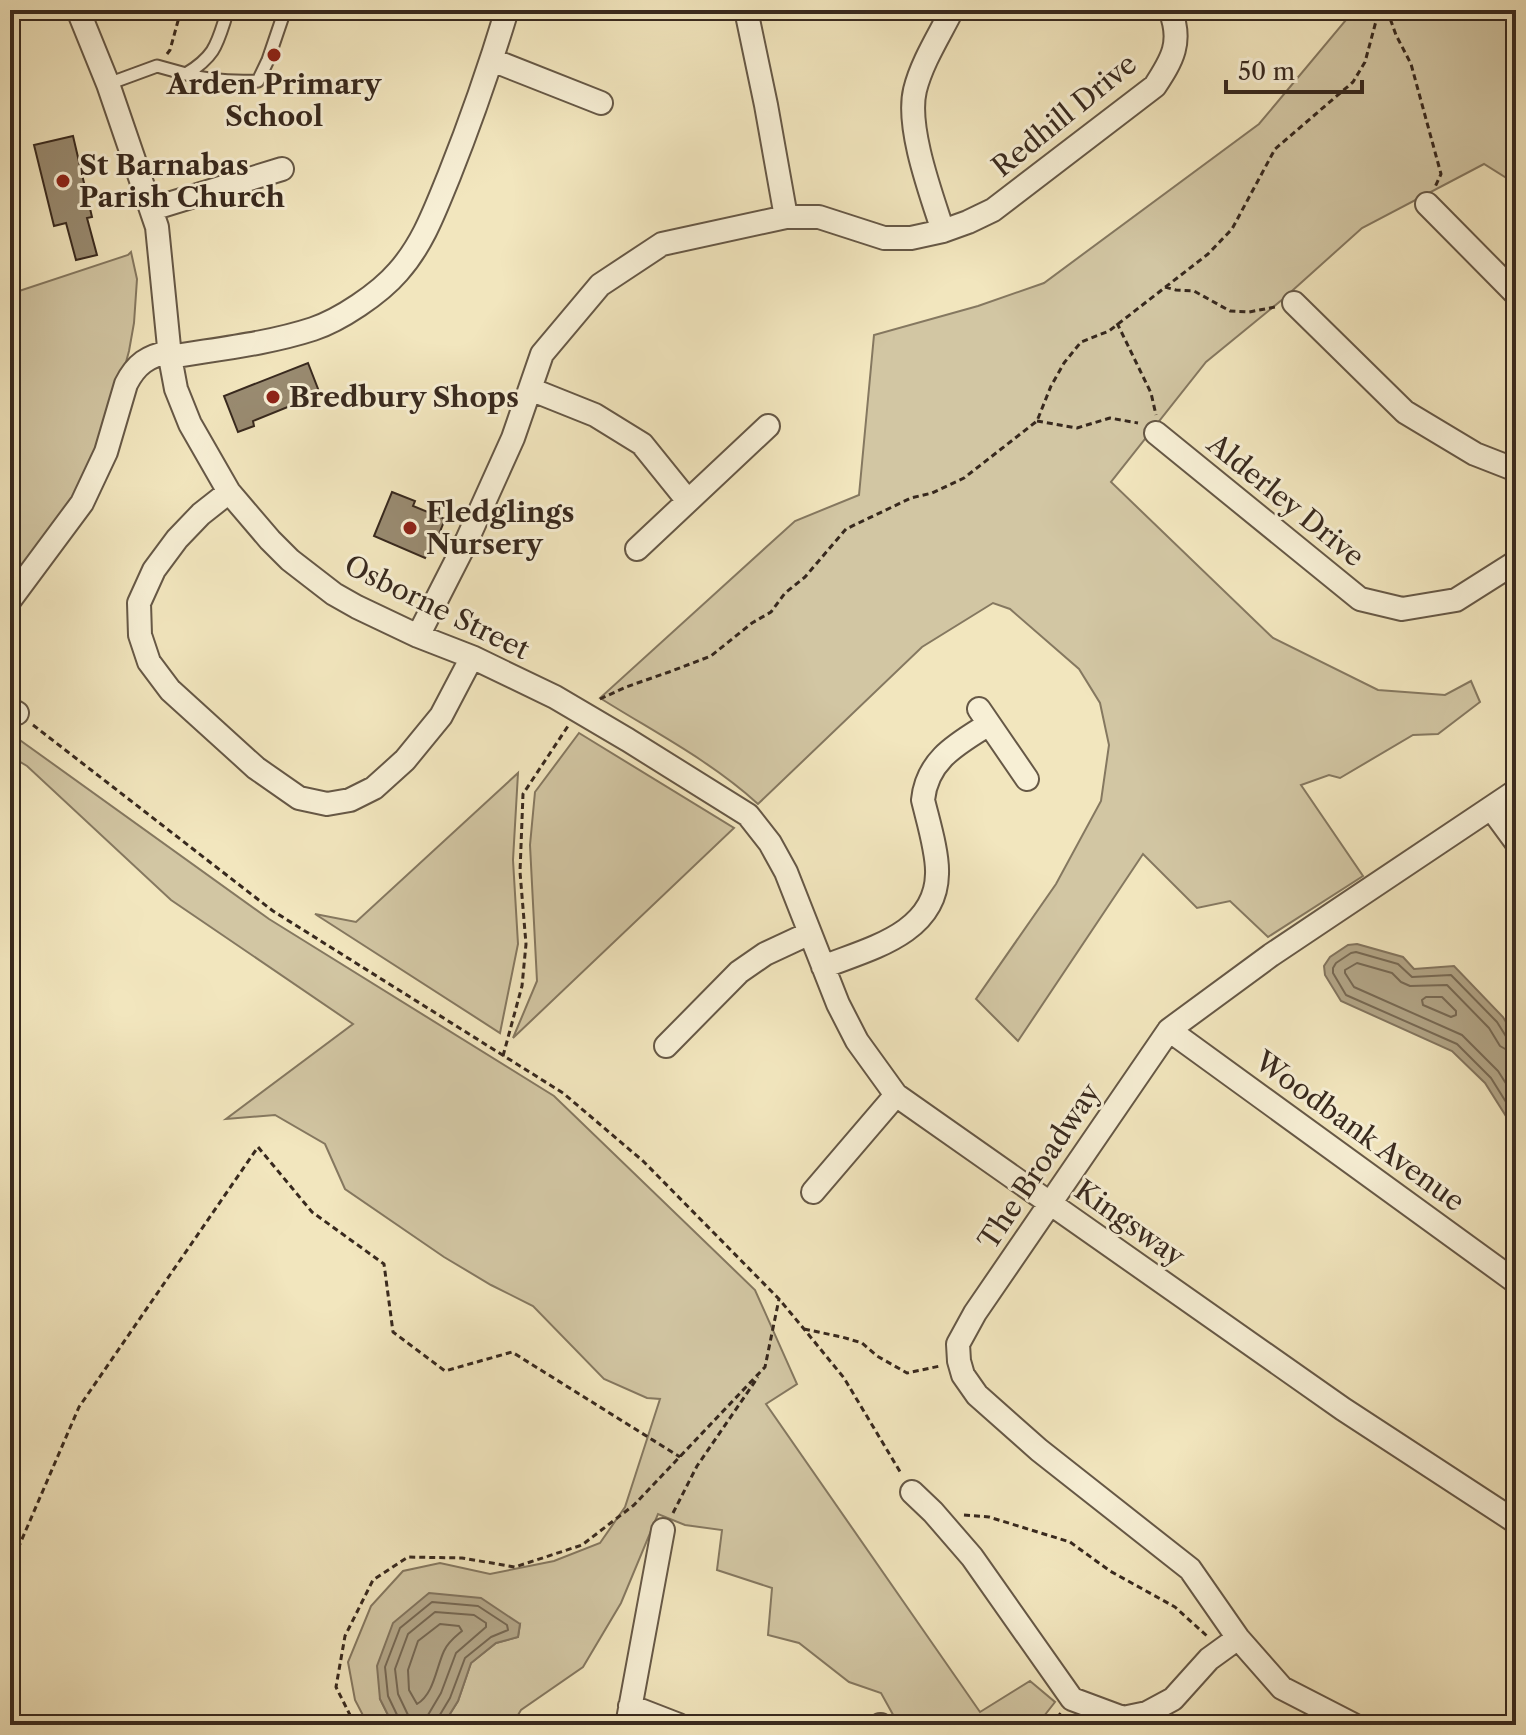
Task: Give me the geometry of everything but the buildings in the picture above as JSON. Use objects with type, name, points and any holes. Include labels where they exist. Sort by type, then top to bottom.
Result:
[{"type":"street","name":"Osborne Street","points":[[78,10],[108,84],[157,227],[176,389],[190,424],[229,492],[270,540],[313,578],[357,607],[472,657],[578,710],[748,815]]},
{"type":"street","points":[[10,600],[82,503],[106,452],[126,384],[131,373],[146,359],[159,354],[271,340],[315,328],[358,306],[398,273],[425,234],[470,123],[507,10]]},
{"type":"street","points":[[746,10],[786,217]]},
{"type":"street","points":[[943,231],[923,169],[913,116],[915,91],[952,10]]},
{"type":"street","name":"Redhill Drive","points":[[418,636],[467,540],[513,438],[542,354],[600,285],[662,244],[786,217],[819,217],[884,238],[911,238],[943,231],[993,210],[1155,86],[1171,62],[1175,46],[1177,30],[1172,10]]},
{"type":"street","points":[[492,60],[601,103]]},
{"type":"street","points":[[152,209],[282,169]]},
{"type":"street","points":[[1427,204],[1516,294]]},
{"type":"street","points":[[1294,303],[1405,412],[1475,454],[1516,470]]},
{"type":"street","points":[[530,389],[595,415],[642,444],[688,501]]},
{"type":"street","points":[[637,549],[768,426]]},
{"type":"street","name":"Alderley Drive","points":[[1153,431],[1360,599],[1402,609],[1456,600],[1516,562]]},
{"type":"street","points":[[229,492],[201,514],[154,570],[139,603],[140,635],[149,662],[170,690],[256,768],[299,798],[327,804],[350,800],[374,788],[405,760],[441,716],[472,657]]},
{"type":"street","points":[[823,967],[899,936],[927,910],[933,899],[937,874],[923,800],[924,790],[948,750],[984,717],[1027,779]]},
{"type":"street","name":"The Broadway","points":[[959,1361],[958,1344],[975,1313],[1169,1030],[1271,955],[1516,791]]},
{"type":"street","points":[[1491,808],[1516,842]]},
{"type":"street","name":"Kingsway","points":[[748,815],[770,843],[786,872],[838,1004],[857,1041],[896,1095],[1343,1409],[1516,1522]]},
{"type":"street","points":[[666,1046],[739,972],[765,954],[810,933]]},
{"type":"street","name":"Woodbank Avenue","points":[[1169,1030],[1516,1282]]},
{"type":"street","points":[[813,1192],[896,1095]]},
{"type":"street","points":[[959,1361],[963,1375],[977,1395],[1039,1450],[1190,1569],[1230,1643],[1282,1688],[1354,1725]]},
{"type":"street","points":[[912,1492],[972,1557],[1072,1699],[1123,1718],[1147,1713],[1173,1699],[1209,1659],[1230,1643]]},
{"type":"street","points":[[663,1530],[629,1716],[679,1725]]},
{"type":"lane","points":[[186,74],[208,58],[216,46],[228,10]]},
{"type":"lane","points":[[108,84],[157,66],[199,78],[258,81],[285,10]]},
{"type":"path","points":[[157,66],[170,50],[181,10]]},
{"type":"path","points":[[503,1056],[522,986],[526,944],[520,872],[523,794],[578,710],[626,687],[711,656],[771,612],[846,529],[899,503],[932,493],[964,478],[1037,421],[1051,386],[1081,342],[1109,331],[1208,254],[1232,229],[1275,149],[1353,82],[1365,62],[1379,10]]},
{"type":"path","points":[[1387,10],[1411,64],[1441,174],[1427,204]]},
{"type":"path","points":[[1165,287],[1194,291],[1230,311],[1249,312],[1294,303]]},
{"type":"path","points":[[1037,421],[1077,428],[1110,418],[1139,424],[1153,431],[1156,418],[1151,393],[1117,323]]},
{"type":"path","points":[[14,711],[273,911],[563,1093],[643,1161],[779,1299],[844,1378],[912,1492]]},
{"type":"path","points":[[10,1567],[79,1407],[258,1147],[312,1212],[384,1264],[393,1332],[434,1363],[445,1371],[512,1352],[680,1457]]},
{"type":"path","points":[[663,1530],[697,1466],[765,1367],[779,1299]]},
{"type":"path","points":[[804,1329],[862,1343],[877,1356],[907,1373],[959,1361]]},
{"type":"path","points":[[355,1725],[336,1687],[345,1636],[373,1580],[408,1557],[462,1558],[515,1567],[582,1545],[634,1505],[765,1367]]},
{"type":"path","points":[[933,1512],[989,1517],[1070,1542],[1110,1571],[1175,1607],[1230,1643]]},
{"type":"shaded area","points":[[1345,10],[1516,10],[1516,184],[1484,164],[1362,228],[1206,362],[1111,482],[1273,638],[1378,690],[1445,695],[1471,681],[1480,702],[1438,734],[1413,735],[1340,778],[1329,775],[1301,785],[1363,876],[1268,937],[1230,901],[1197,908],[1143,854],[1018,1041],[976,999],[1056,884],[1101,801],[1109,745],[1100,703],[1079,669],[1010,609],[993,603],[922,647],[758,804],[702,761],[600,698],[795,521],[859,495],[874,335],[978,306],[1044,283],[1259,124],[1346,20]]},
{"type":"shaded area","points":[[131,252],[137,279],[134,323],[115,403],[76,493],[10,594],[10,294]]},
{"type":"shaded area","points":[[10,733],[269,919],[554,1096],[755,1290],[797,1384],[766,1404],[980,1712],[1030,1681],[1055,1702],[1037,1725],[902,1725],[881,1693],[849,1682],[799,1643],[768,1635],[772,1588],[717,1570],[722,1530],[685,1525],[658,1514],[621,1603],[583,1667],[521,1710],[512,1725],[443,1725],[458,1701],[471,1663],[496,1643],[518,1637],[520,1624],[380,1699],[393,1725],[368,1725],[355,1700],[348,1662],[371,1606],[403,1571],[440,1563],[490,1574],[554,1561],[600,1543],[625,1507],[660,1399],[647,1398],[604,1379],[533,1306],[444,1257],[345,1189],[325,1144],[275,1115],[226,1119],[353,1024],[171,900],[27,766],[10,756]]},
{"type":"shaded area","points":[[579,733],[734,828],[513,1038],[537,981],[530,845],[535,792]]},
{"type":"shaded area","points":[[518,773],[513,860],[518,944],[500,1033],[315,914],[356,922]]},
{"type":"water","points":[[1357,944],[1403,957],[1414,969],[1454,966],[1503,1017],[1516,1039],[1516,1132],[1485,1083],[1452,1051],[1341,1001],[1325,975],[1324,966],[1330,957],[1348,945]]},
{"type":"water","points":[[429,1593],[481,1598],[520,1624],[518,1637],[496,1643],[471,1663],[458,1701],[443,1725],[393,1725],[380,1699],[377,1666],[393,1623]]},
{"type":"place","name":"Arden Primary School","points":[[274,55]]},
{"type":"place","name":"St Barnabas Parish Church","points":[[63,181]]},
{"type":"place","name":"Bredbury Shops","points":[[273,397]]},
{"type":"place","name":"Fledglings Nursery","points":[[410,528]]}]
